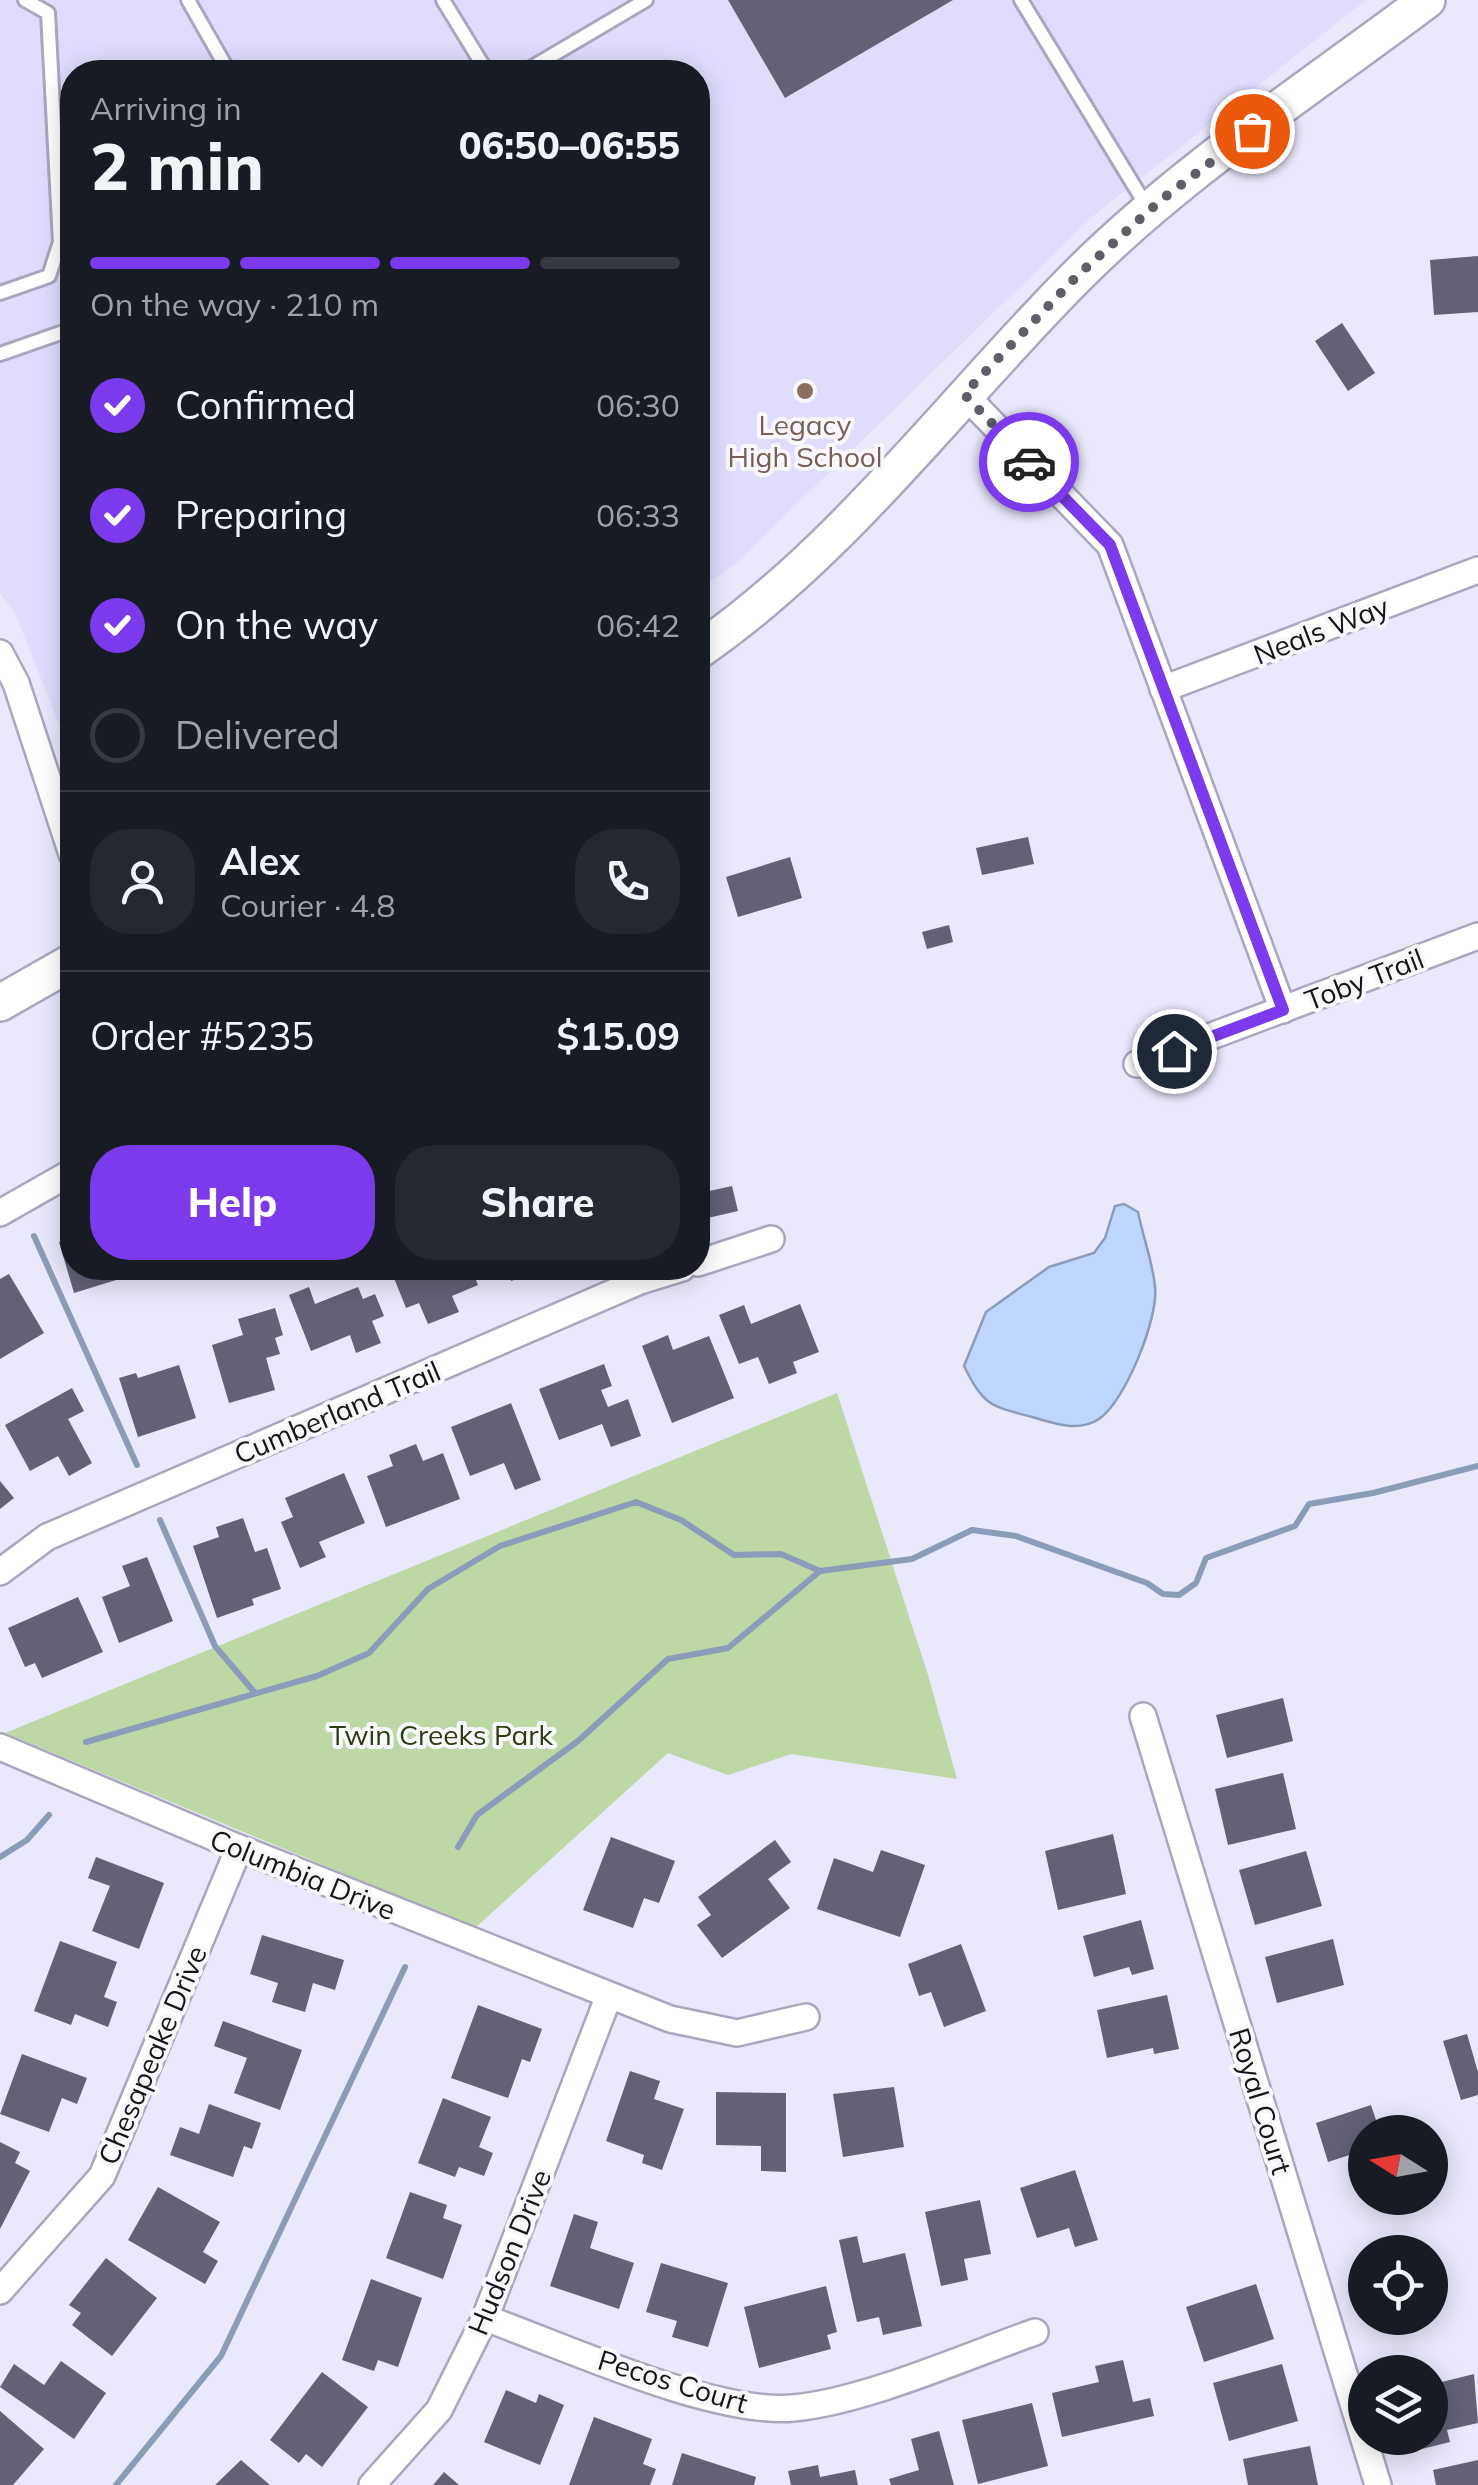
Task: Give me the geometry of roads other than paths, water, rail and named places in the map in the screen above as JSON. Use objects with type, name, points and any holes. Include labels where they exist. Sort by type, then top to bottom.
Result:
[{"type":"street","points":[[710,642],[744,618],[872,496],[1078,275],[1149,210],[1427,0]]},
{"type":"street","points":[[964,394],[1110,545],[1283,1010]]},
{"type":"street","name":"Neals Way","points":[[1163,690],[1478,570]]},
{"type":"street","points":[[0,654],[16,684],[60,818]]},
{"type":"street","name":"Toby Trail","points":[[1137,1064],[1478,936]]},
{"type":"street","points":[[0,1003],[60,969]]},
{"type":"street","points":[[0,1213],[60,1179]]},
{"type":"street","points":[[710,1258],[771,1239]]},
{"type":"street","name":"Cumberland Trail","points":[[0,1572],[47,1537],[625,1280]]},
{"type":"street","name":"Royal Court","points":[[1144,1716],[1378,2485]]},
{"type":"street","name":"Columbia Drive","points":[[0,1747],[608,1998],[692,2026],[737,2033],[806,2017]]},
{"type":"street","name":"Chesapeake Drive","points":[[0,2290],[102,2176],[239,1848]]},
{"type":"street","name":"Hudson Drive","points":[[372,2485],[438,2410],[486,2318],[608,1998]]},
{"type":"street","name":"Pecos Court","points":[[486,2318],[740,2407],[793,2408],[834,2400],[1036,2332]]},
{"type":"lane","points":[[0,293],[49,276],[60,242],[48,13],[25,0]]},
{"type":"lane","points":[[188,0],[223,60]]},
{"type":"lane","points":[[443,0],[480,60]]},
{"type":"lane","points":[[544,60],[646,0]]},
{"type":"lane","points":[[1021,0],[1149,210]]},
{"type":"lane","points":[[0,354],[60,333]]},
{"type":"water","points":[[1124,1204],[1138,1212],[1152,1269],[1155,1301],[1138,1358],[1119,1395],[1099,1419],[1074,1426],[997,1407],[983,1397],[964,1366],[986,1312],[1049,1267],[1094,1253],[1105,1238],[1115,1206]]},
{"type":"waterway","points":[[34,1236],[137,1465]]},
{"type":"waterway","points":[[86,1742],[317,1676],[369,1653],[428,1589],[500,1546],[636,1502],[681,1520],[734,1555],[781,1554],[820,1571],[912,1559],[972,1530],[1016,1536],[1147,1583],[1163,1594],[1179,1595],[1196,1583],[1206,1558],[1295,1526],[1309,1504],[1373,1493],[1478,1466]]},
{"type":"waterway","points":[[160,1520],[215,1646],[255,1693]]},
{"type":"waterway","points":[[458,1847],[477,1815],[578,1741],[668,1659],[728,1648],[820,1571]]},
{"type":"waterway","points":[[0,1857],[27,1840],[49,1815]]},
{"type":"waterway","points":[[116,2485],[221,2356],[405,1967]]},
{"type":"place","name":"Legacy High School","points":[[805,391]]},
{"type":"park label","name":"Twin Creeks Park","points":[[441,1734]]}]
